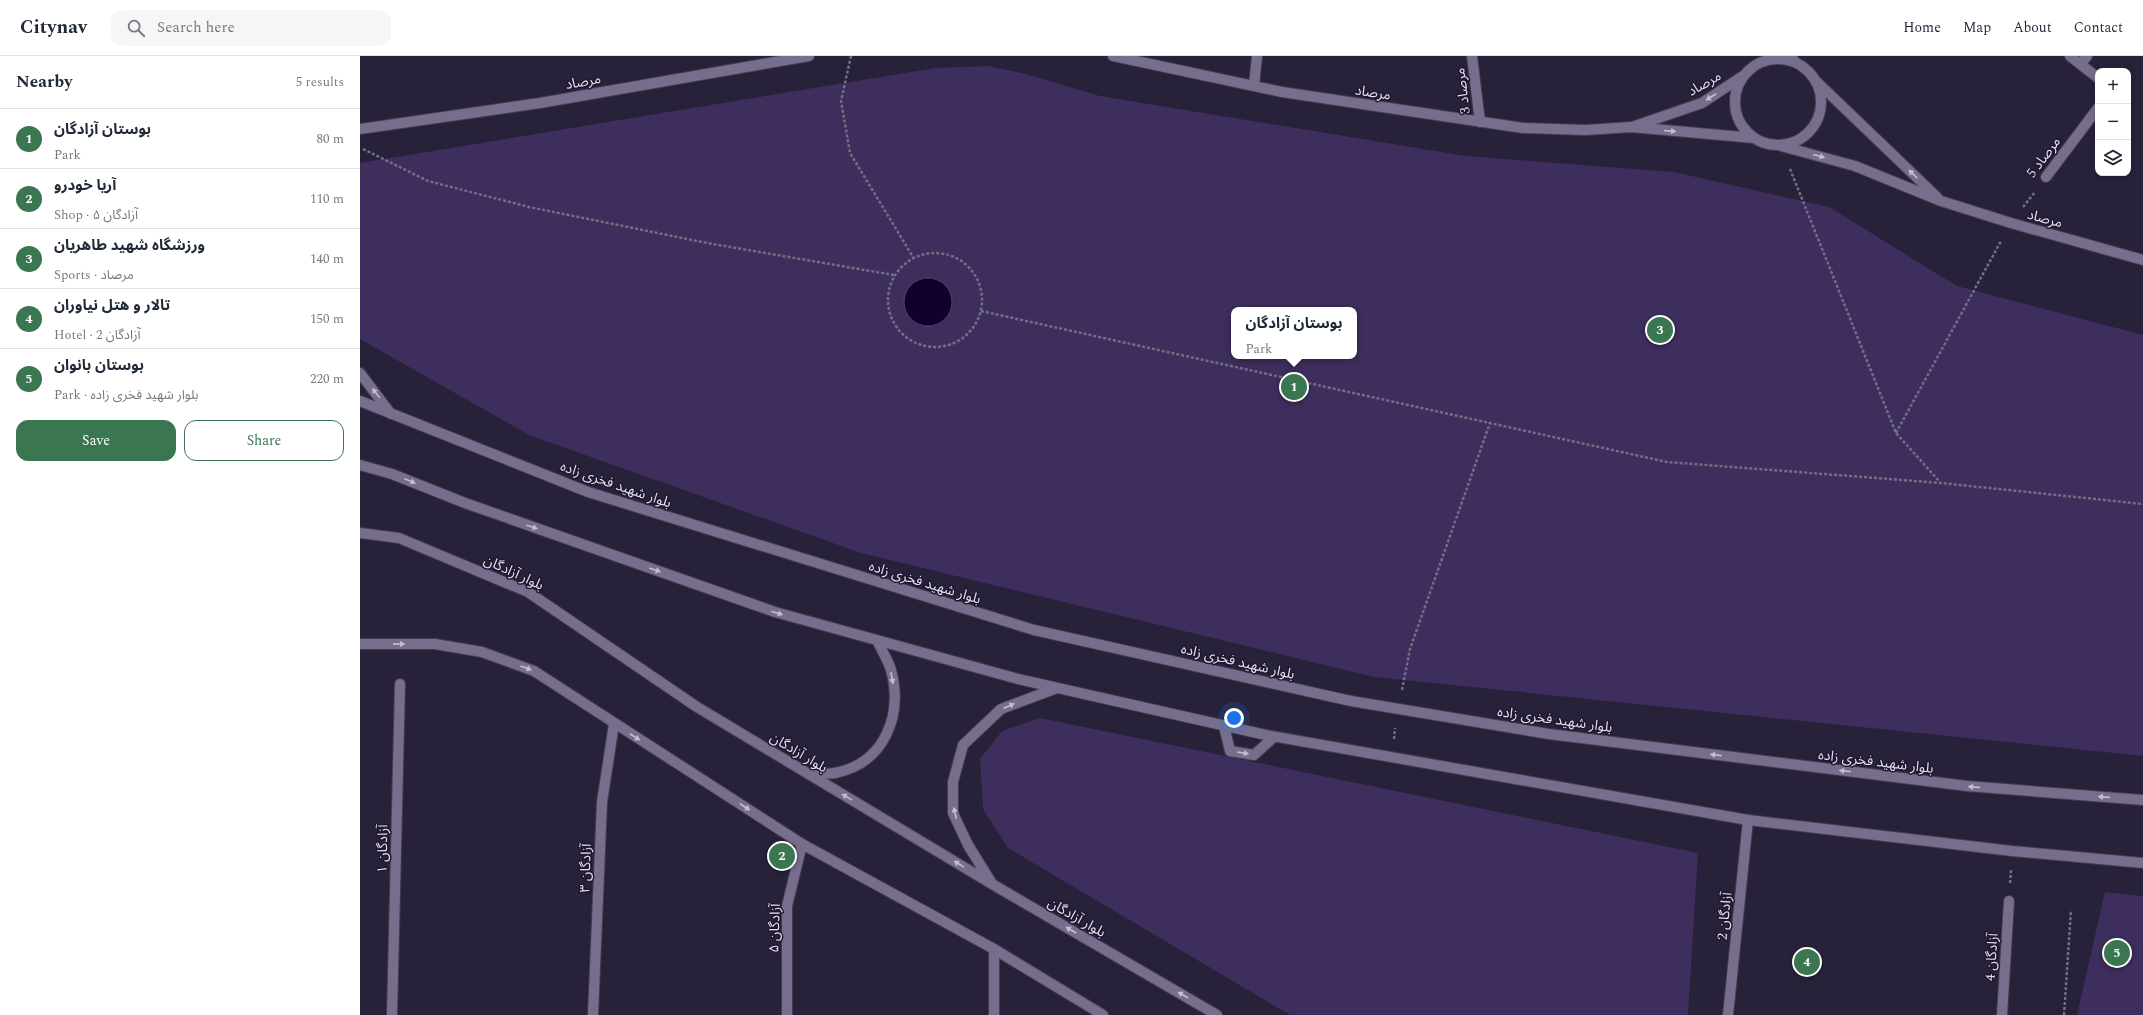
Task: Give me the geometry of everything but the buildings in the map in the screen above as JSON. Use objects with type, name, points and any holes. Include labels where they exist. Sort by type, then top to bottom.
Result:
[{"type":"main road","name":"مرصاد","points":[[360,129],[540,103],[809,56]]},
{"type":"main road","name":"مرصاد","points":[[1113,56],[1282,92],[1523,128],[1586,130],[1631,128],[1754,138]]},
{"type":"main road","points":[[1254,85],[1257,56]]},
{"type":"main road","name":"مرصاد 3","points":[[1472,56],[1480,122]]},
{"type":"main road","points":[[2070,56],[2095,76]]},
{"type":"main road","points":[[2081,64],[2087,56]]},
{"type":"main road","points":[[1793,59],[1807,71],[1816,82],[1820,96],[1821,110],[1816,124],[1807,135],[1795,142],[1781,146],[1767,145],[1754,138],[1743,129],[1737,116],[1735,102],[1737,88],[1744,76],[1754,66],[1767,60],[1793,59]]},
{"type":"main road","name":"مرصاد","points":[[1631,128],[1702,103],[1744,76]]},
{"type":"main road","name":"مرصاد","points":[[1816,82],[1941,201]]},
{"type":"main road","name":"مرصاد 5","points":[[2046,177],[2095,112]]},
{"type":"main road","name":"مرصاد","points":[[1781,146],[1854,166],[1941,201],[2011,223],[2143,260]]},
{"type":"main road","points":[[360,373],[391,414]]},
{"type":"main road","name":"بلوار شهید فخری زاده","points":[[360,401],[588,492],[1034,630],[1351,701],[1549,734],[1967,786],[2143,800]]},
{"type":"main road","points":[[360,465],[392,474],[465,503],[768,610],[878,642],[1057,688],[1224,726],[1274,737],[1391,758],[1748,820],[2012,851],[2143,863]]},
{"type":"main road","points":[[360,471],[392,474]]},
{"type":"main road","name":"بلوار آزادگان","points":[[360,533],[399,538],[528,592],[697,707],[992,884],[1217,1015]]},
{"type":"main road","points":[[810,775],[836,773],[854,766],[872,754],[885,741],[892,720],[895,697],[890,670],[878,642]]},
{"type":"main road","points":[[360,644],[435,644],[482,652],[534,671],[802,844],[994,949],[1103,1015]]},
{"type":"main road","name":"آزادگان ۱","points":[[392,1015],[400,684]]},
{"type":"main road","points":[[992,884],[968,845],[953,813],[953,782],[963,745],[1001,709],[1057,688]]},
{"type":"main road","name":"آزادگان ۳","points":[[593,1015],[602,802],[614,724]]},
{"type":"main road","points":[[1224,726],[1230,751],[1254,755],[1274,737]]},
{"type":"main road","name":"آزادگان 2","points":[[1728,1015],[1748,820]]},
{"type":"main road","name":"آزادگان ۵","points":[[787,1015],[787,906],[802,844]]},
{"type":"main road","name":"آزادگان 4","points":[[2002,1015],[2009,901]]},
{"type":"main road","points":[[994,949],[994,1015]]},
{"type":"path","points":[[851,56],[841,101],[850,153],[913,257]]},
{"type":"path","points":[[1781,146],[1896,433],[1941,482]]},
{"type":"path","points":[[360,147],[428,181],[529,207],[707,243],[894,275]]},
{"type":"path","name":"مرصاد 5","points":[[1896,433],[2011,223],[2046,177]]},
{"type":"path","points":[[939,252],[964,262],[973,272],[979,284],[982,298],[981,311],[976,324],[967,334],[956,342],[937,347],[917,344],[900,332],[890,315],[887,302],[889,288],[894,275],[902,265],[913,257],[926,253],[939,252]]},
{"type":"path","points":[[981,311],[1667,462],[1941,482],[2143,504]]},
{"type":"path","points":[[1391,758],[1398,709],[1410,649],[1490,423]]},
{"type":"path","points":[[2009,901],[2012,851]]},
{"type":"path","points":[[2064,1015],[2072,910]]},
{"type":"shaded area","points":[[988,66],[1026,74],[1100,96],[1466,156],[1674,172],[1829,207],[1957,286],[2143,335],[2143,756],[1374,677],[861,553],[529,435],[360,339],[360,163],[935,68]]},
{"type":"shaded area","points":[[928,278],[937,280],[945,285],[950,293],[952,302],[950,311],[945,319],[937,324],[928,326],[919,324],[911,319],[906,311],[904,302],[906,293],[911,285],[919,280]]},
{"type":"shaded area","points":[[1040,718],[1698,853],[1688,1015],[1290,1015],[1008,848],[983,809],[980,759],[1002,731]]},
{"type":"shaded area","points":[[2105,892],[2143,896],[2143,1015],[2077,1015]]},
{"type":"place","name":"ورزشگاه شهید طاهریان","points":[[1660,330]]},
{"type":"place","name":"بوستان آزادگان","points":[[1294,387]]},
{"type":"place","name":"آریا خودرو","points":[[782,856]]},
{"type":"place","name":"بوستان بانوان","points":[[2117,953]]},
{"type":"place","name":"تالار و هتل نیاوران","points":[[1807,962]]}]
